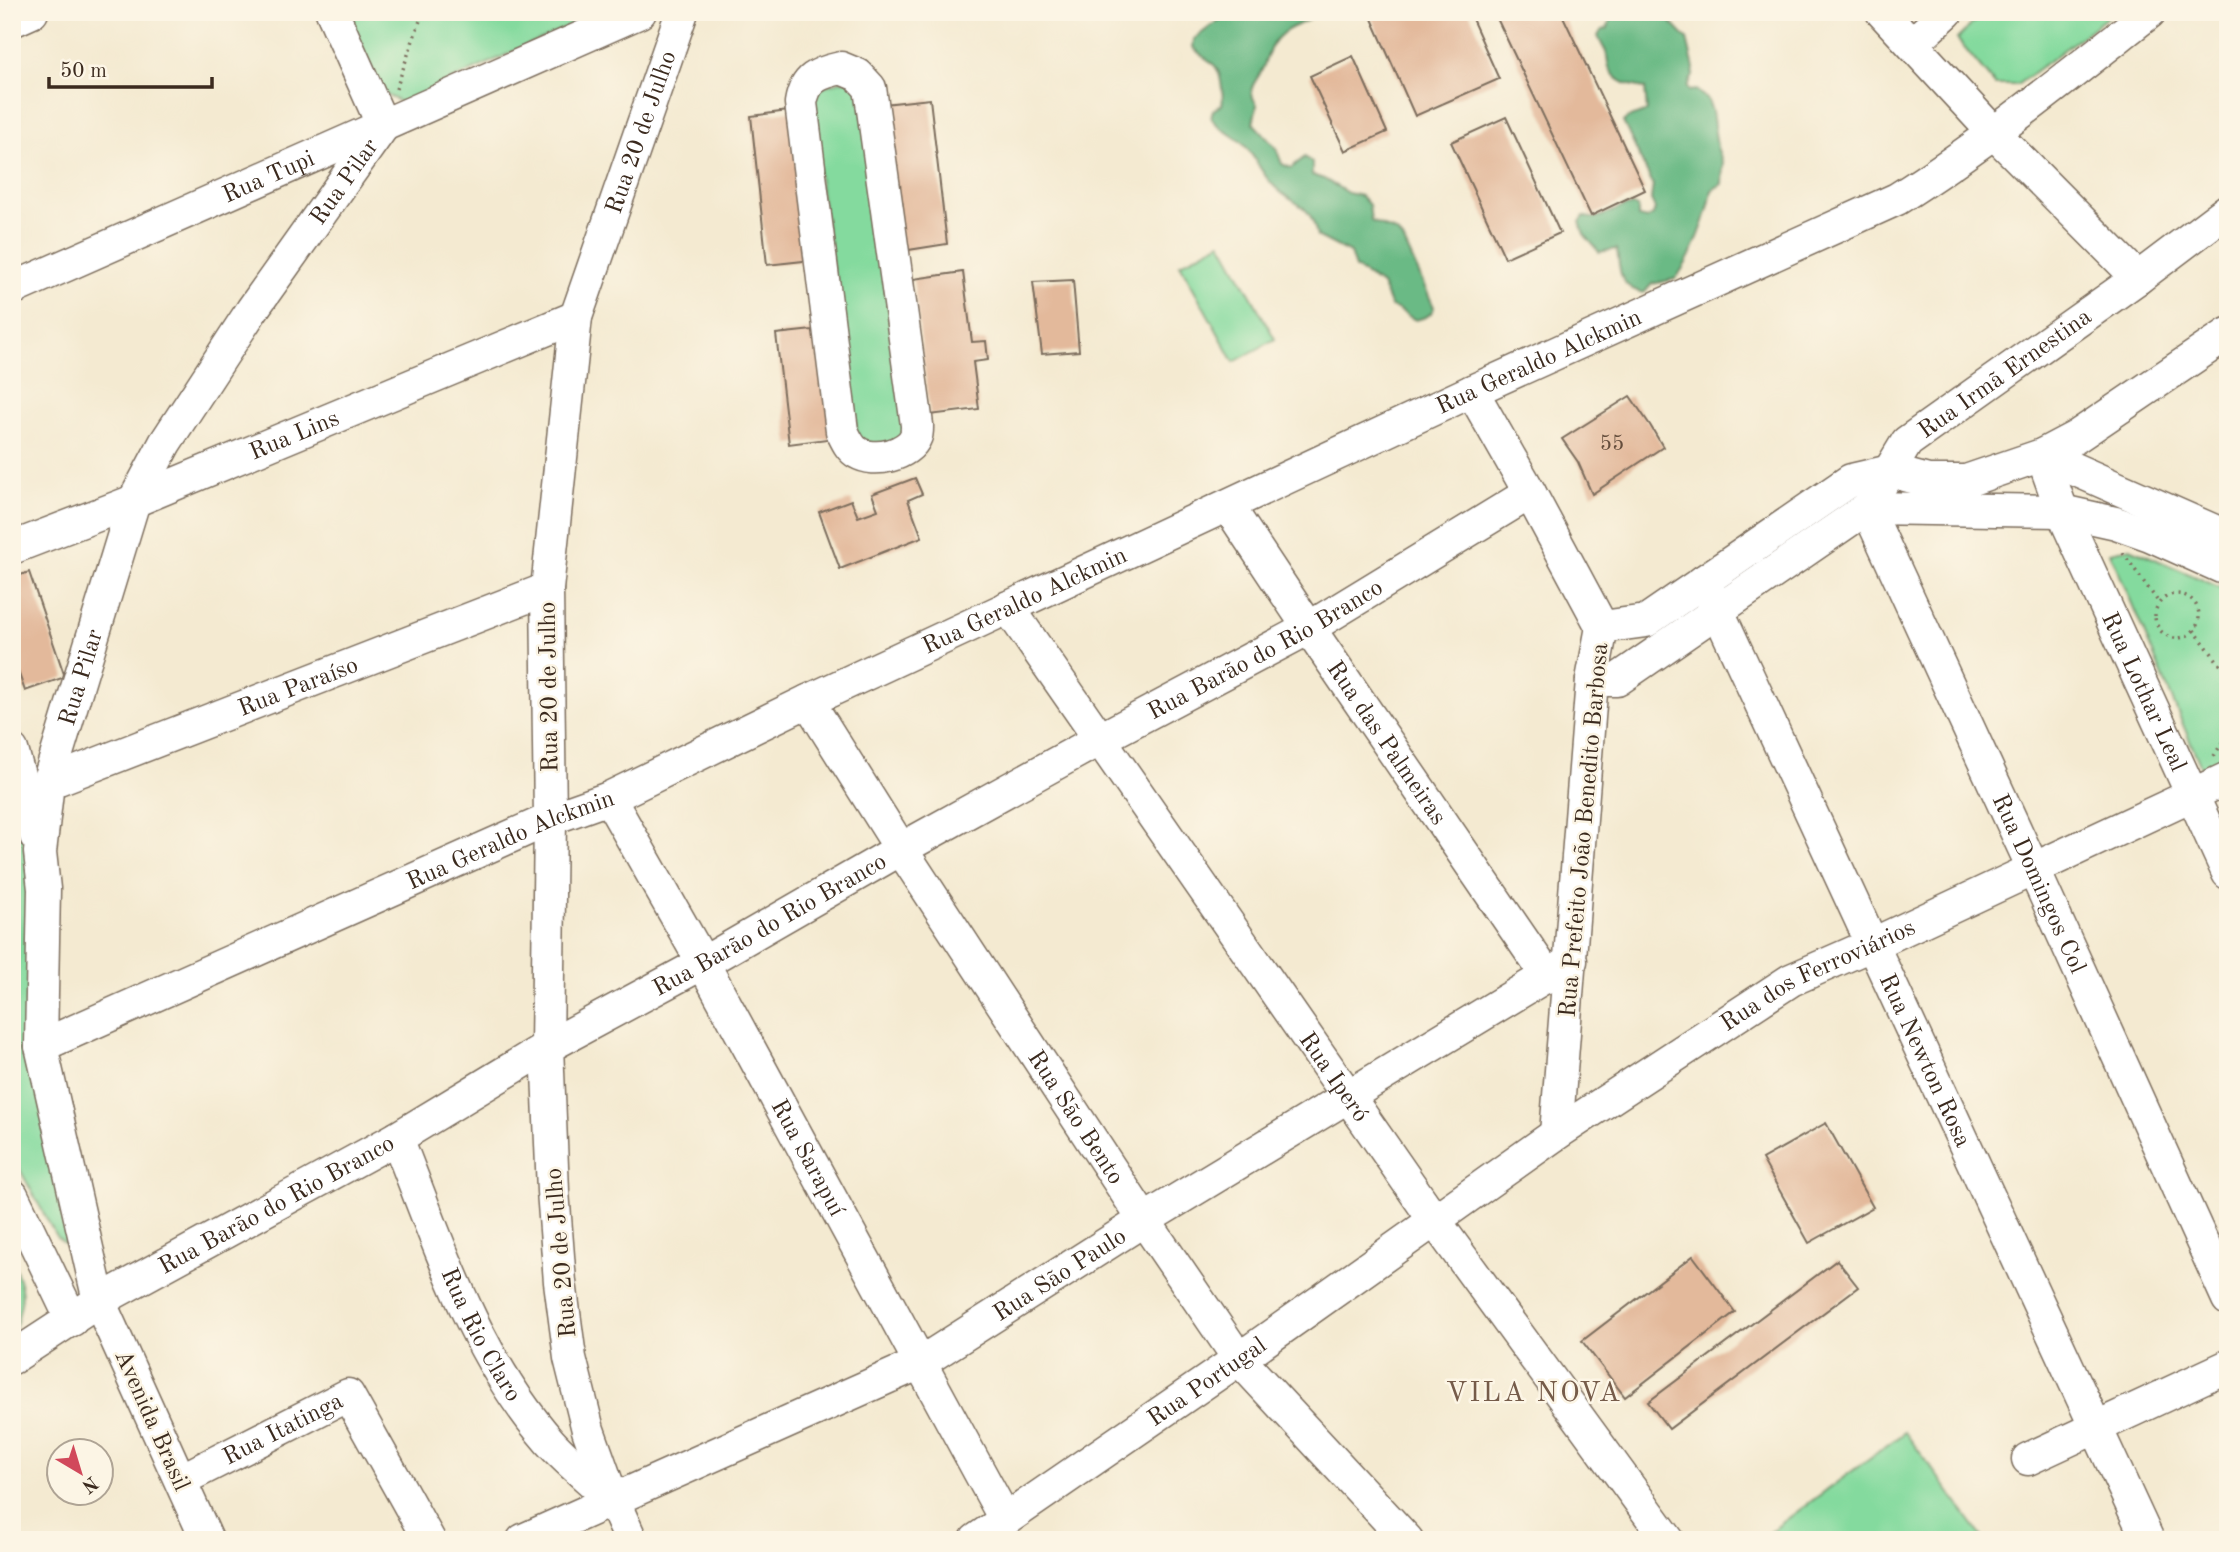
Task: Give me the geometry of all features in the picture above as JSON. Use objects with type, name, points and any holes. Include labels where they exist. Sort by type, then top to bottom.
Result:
[{"type":"street","points":[[12,21],[32,12]]},
{"type":"street","points":[[332,12],[383,126]]},
{"type":"street","name":"Rua Tupi","points":[[12,289],[640,12]]},
{"type":"street","name":"Rua 20 de Julho","points":[[631,1540],[613,1500],[588,1430],[570,1358],[560,1283],[547,1047],[550,819],[547,589],[576,317],[682,12]]},
{"type":"street","points":[[1881,12],[1994,133],[2138,278]]},
{"type":"street","points":[[1912,44],[1947,12]]},
{"type":"street","name":"Rua Geraldo Alckmin","points":[[41,1046],[550,819],[609,797],[808,701],[1472,391],[1897,199],[1994,133],[2150,12]]},
{"type":"street","points":[[841,68],[848,70],[858,75],[870,88],[873,110],[917,436],[907,448],[891,455],[871,457],[859,454],[852,448],[842,431],[801,103],[803,90],[810,80],[821,74],[841,68]]},
{"type":"street","name":"Rua Pilar","points":[[99,1301],[41,1046],[44,889],[40,852],[48,783],[134,501],[164,443],[252,310],[383,126]]},
{"type":"street","name":"Rua Irmã Ernestina","points":[[1890,471],[1907,442],[2138,278],[2228,210]]},
{"type":"street","name":"Rua Lins","points":[[12,548],[134,501],[576,317]]},
{"type":"street","points":[[1602,627],[1646,621],[1851,480],[1890,471],[1928,481],[1966,481],[2042,455],[2076,437],[2226,338]]},
{"type":"street","name":"Rua Prefeito João Benedito Barbosa","points":[[1472,391],[1602,627],[1592,680],[1560,969],[1556,1134]]},
{"type":"street","points":[[2042,455],[2228,537]]},
{"type":"street","name":"Rua Lothar Leal","points":[[2042,455],[2062,511],[2228,873]]},
{"type":"street","points":[[1592,680],[1617,680],[1867,508],[1890,471]]},
{"type":"street","name":"Rua Barão do Rio Branco","points":[[12,1359],[99,1301],[397,1138],[547,1047],[703,963],[901,849],[1309,628],[1530,493]]},
{"type":"street","name":"Rua das Palmeiras","points":[[1227,506],[1309,628],[1560,969]]},
{"type":"street","points":[[1867,508],[2062,511],[2116,523],[2150,535],[2228,570]]},
{"type":"street","name":"Rua Domingos Col","points":[[1867,508],[2228,1298]]},
{"type":"street","name":"Rua Newton Rosa","points":[[1704,581],[2148,1540]]},
{"type":"street","name":"Rua Paraíso","points":[[48,783],[547,589]]},
{"type":"street","name":"Rua Iperó","points":[[1008,607],[1435,1221],[1668,1540]]},
{"type":"street","name":"Rua São Bento","points":[[808,701],[901,849],[1144,1220],[1239,1359],[1407,1540]]},
{"type":"street","points":[[12,750],[40,852]]},
{"type":"street","name":"Rua dos Ferroviários","points":[[1435,1221],[1556,1134],[1790,981],[2228,778]]},
{"type":"street","name":"Rua Sarapuí","points":[[609,797],[703,963],[1005,1519]]},
{"type":"street","name":"Rua São Paulo","points":[[523,1540],[920,1363],[1144,1220],[1560,969]]},
{"type":"street","name":"Rua Rio Claro","points":[[397,1138],[463,1306],[499,1374],[551,1443],[613,1500]]},
{"type":"street","points":[[12,1195],[72,1320]]},
{"type":"street","name":"Rua Portugal","points":[[976,1540],[1435,1221]]},
{"type":"street","name":"Avenida Brasil","points":[[99,1301],[207,1540]]},
{"type":"street","points":[[2028,1459],[2228,1366]]},
{"type":"street","name":"Rua Itatinga","points":[[181,1480],[348,1395],[429,1540]]},
{"type":"path","points":[[383,126],[423,12]]},
{"type":"path","points":[[2116,523],[2123,554],[2159,603]]},
{"type":"path","points":[[2172,594],[2183,594],[2190,598],[2199,611],[2194,630],[2176,638],[2162,632],[2155,618],[2159,603],[2172,594]]},
{"type":"path","points":[[2194,630],[2228,678],[2225,686],[2228,700]]},
{"type":"green space","points":[[346,12],[599,12],[402,103],[379,91]]},
{"type":"green space","points":[[1250,12],[1316,12],[1309,19],[1283,33],[1270,48],[1252,88],[1257,105],[1253,123],[1276,148],[1282,164],[1291,168],[1305,157],[1312,163],[1312,175],[1348,193],[1361,196],[1369,205],[1371,221],[1396,232],[1403,239],[1434,307],[1428,316],[1416,320],[1391,307],[1382,285],[1355,268],[1350,253],[1317,236],[1306,210],[1273,185],[1244,145],[1211,117],[1213,110],[1222,105],[1223,93],[1217,69],[1193,47],[1194,39],[1223,17],[1244,16]]},
{"type":"green space","points":[[1612,12],[1667,12],[1665,16],[1687,39],[1694,68],[1687,86],[1689,91],[1696,90],[1708,100],[1723,164],[1722,184],[1712,190],[1698,237],[1681,270],[1675,279],[1652,284],[1644,293],[1635,291],[1625,282],[1620,271],[1617,249],[1599,252],[1584,234],[1580,222],[1584,216],[1597,217],[1631,206],[1638,207],[1638,217],[1647,219],[1653,215],[1655,209],[1651,199],[1653,185],[1623,122],[1647,111],[1645,88],[1616,78],[1609,67],[1606,52],[1598,36],[1608,28]]},
{"type":"green space","points":[[1984,12],[2114,12],[2017,85],[1995,85],[1957,39]]},
{"type":"green space","points":[[857,77],[914,435],[860,452],[806,91]]},
{"type":"green space","points":[[1221,242],[1275,339],[1234,362],[1180,264]]},
{"type":"green space","points":[[2130,548],[2228,591],[2228,760],[2203,772],[2110,552]]},
{"type":"green space","points":[[12,785],[34,852],[30,1037],[68,1246],[56,1236],[12,1155]]},
{"type":"green space","points":[[12,1260],[22,1294],[18,1318],[12,1331]]},
{"type":"green space","points":[[1905,1432],[1984,1540],[1759,1540]]},
{"type":"building","points":[[1369,12],[1469,12],[1499,79],[1415,116]]},
{"type":"building","points":[[1494,12],[1561,12],[1645,190],[1591,216]]},
{"type":"building","points":[[1353,56],[1387,132],[1345,151],[1310,76]]},
{"type":"building","points":[[930,99],[947,244],[902,251],[884,104]]},
{"type":"building","points":[[796,110],[812,260],[767,265],[751,116]]},
{"type":"building","points":[[1506,117],[1560,233],[1505,258],[1451,142]]},
{"type":"building","points":[[963,272],[972,342],[986,341],[988,360],[973,362],[979,409],[930,415],[913,279]]},
{"type":"building","points":[[1073,280],[1079,351],[1042,354],[1033,282]]},
{"type":"building","points":[[822,329],[835,438],[789,444],[776,334]]},
{"type":"building","points":[[1630,396],[1663,447],[1592,494],[1578,462],[1562,439]]},
{"type":"building","points":[[915,478],[922,494],[908,500],[922,537],[840,569],[819,512],[851,500],[858,517],[878,510],[872,494]]},
{"type":"building","points":[[29,572],[65,677],[25,691],[12,654],[12,578]]},
{"type":"building","points":[[1826,1123],[1873,1207],[1809,1243],[1762,1159]]},
{"type":"building","points":[[1693,1256],[1735,1312],[1625,1397],[1582,1341]]},
{"type":"building","points":[[1837,1260],[1858,1287],[1669,1429],[1648,1402]]},
{"type":"district","name":"VILA NOVA","points":[[1534,1391]]}]
